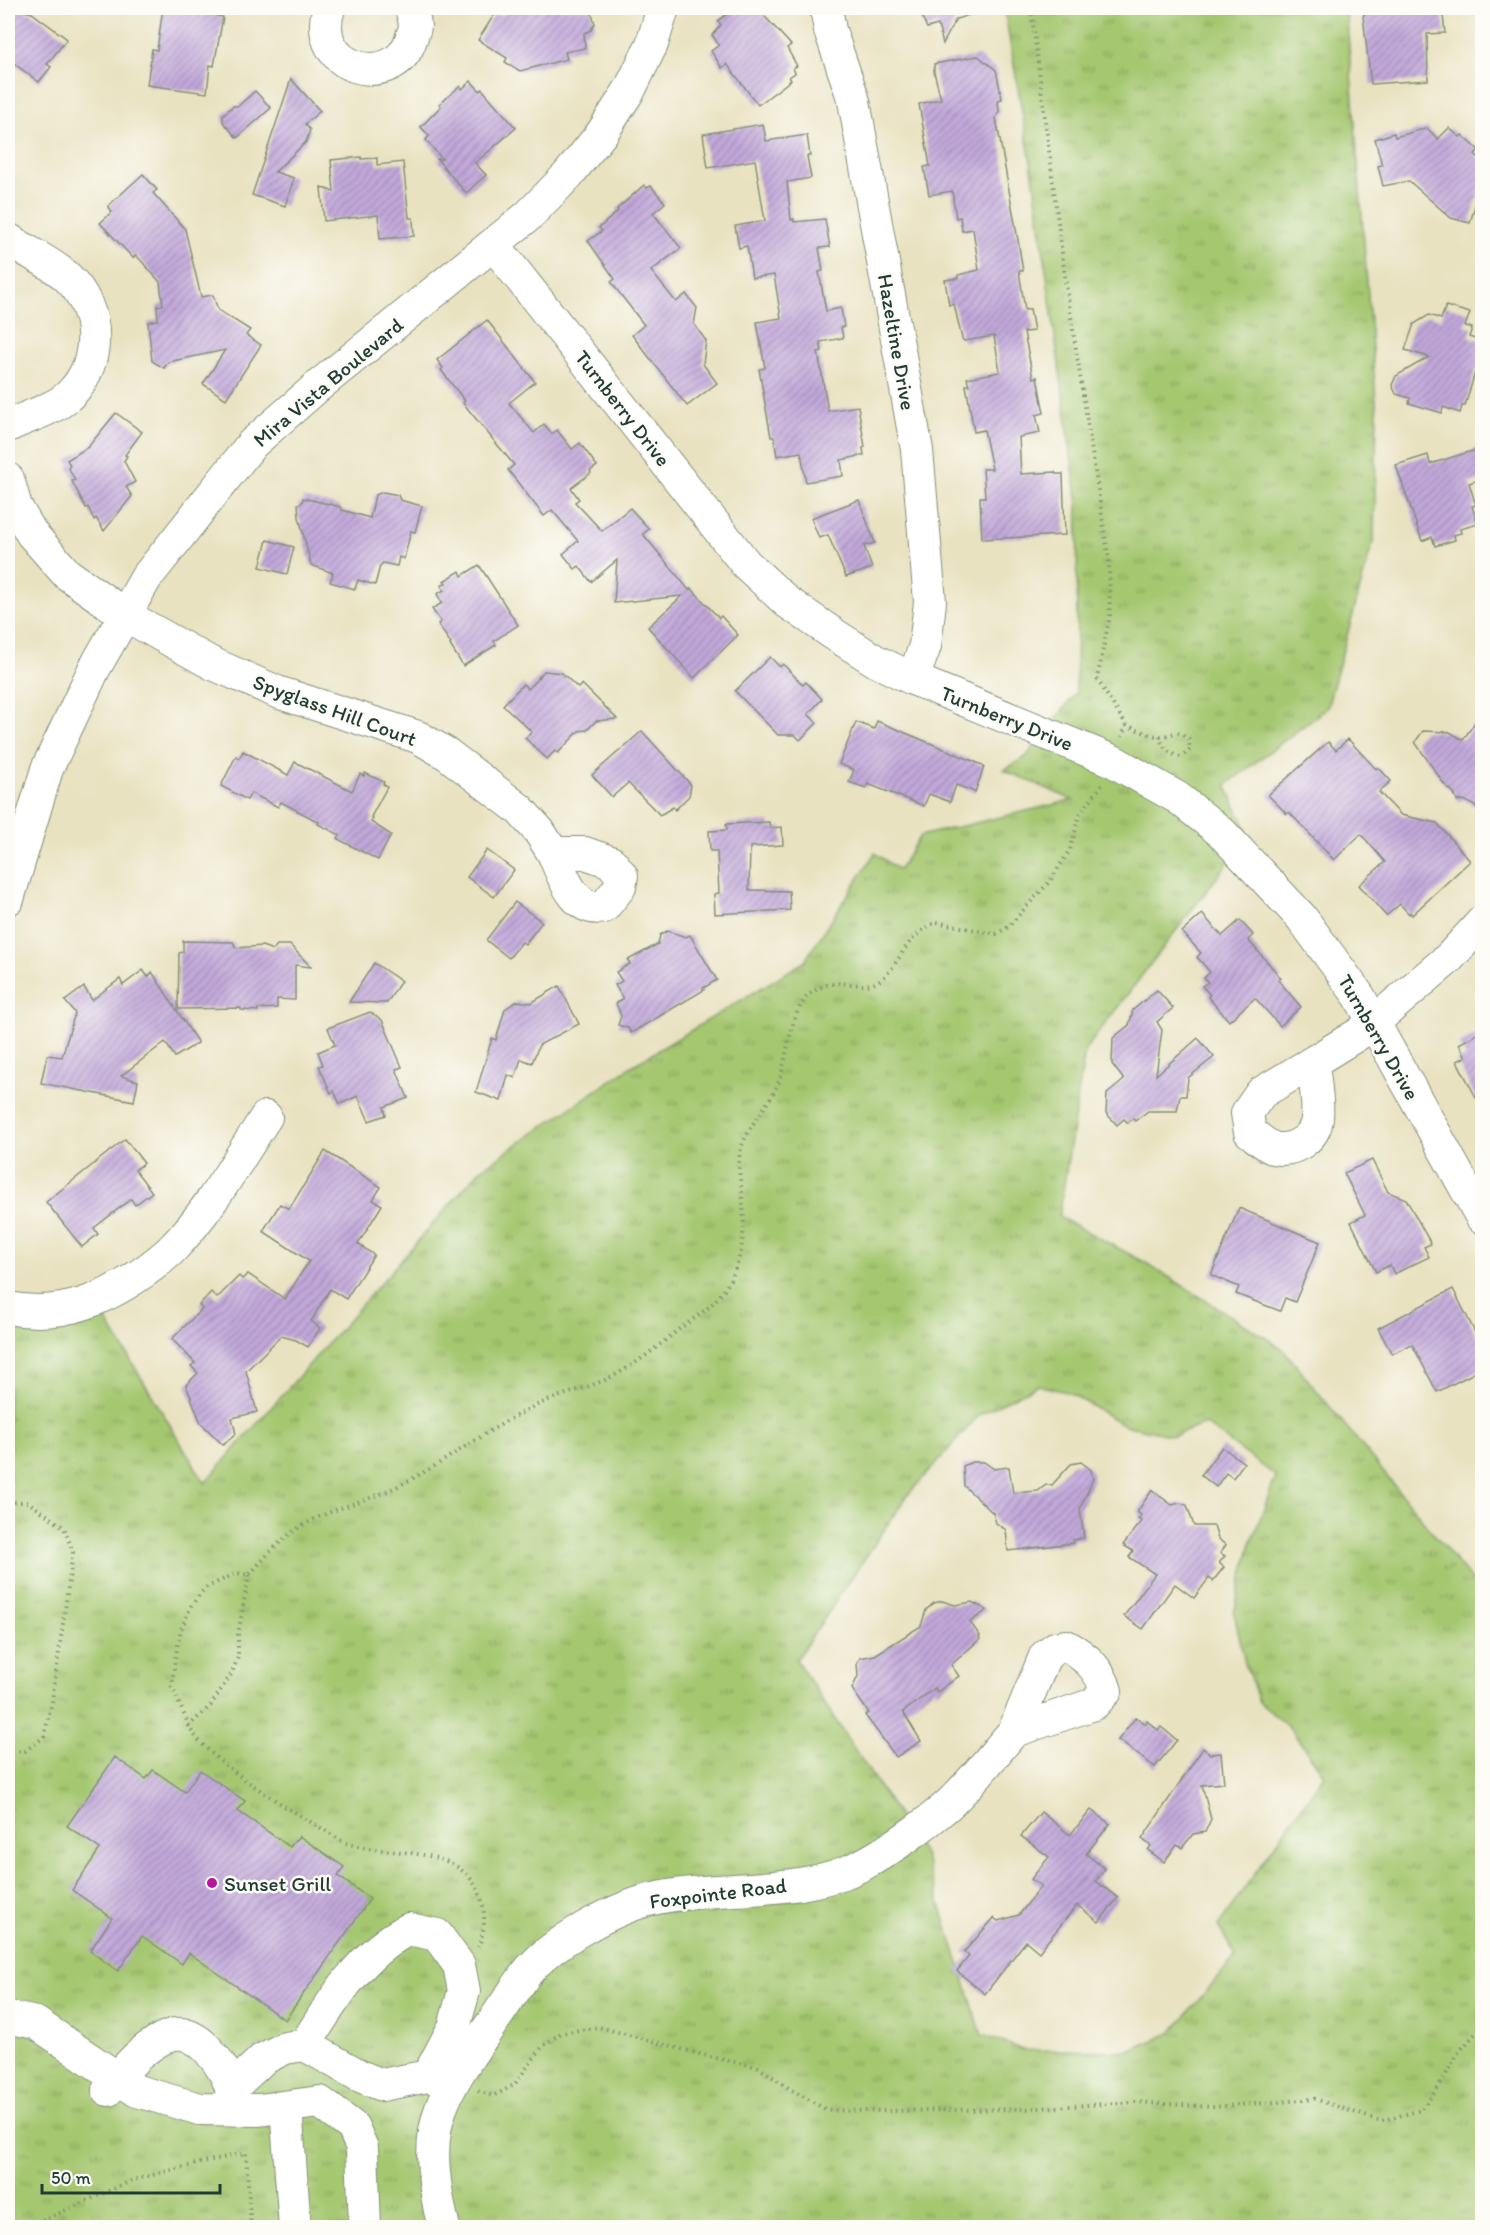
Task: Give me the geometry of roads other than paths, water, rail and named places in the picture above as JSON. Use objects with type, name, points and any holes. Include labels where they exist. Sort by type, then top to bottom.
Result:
[{"type":"street","points":[[329,8],[324,22],[329,46],[345,63],[368,70],[390,65],[408,49],[415,26],[411,8]]},
{"type":"street","name":"Mira Vista Boulevard","points":[[8,899],[47,769],[94,669],[146,578],[252,444],[317,387],[494,245],[528,216],[568,175],[602,133],[630,89],[652,44],[663,8]]},
{"type":"street","name":"Hazeltine Drive","points":[[826,8],[830,30],[854,101],[917,450],[930,602],[925,646],[913,679]]},
{"type":"street","points":[[8,239],[66,276],[88,306],[94,336],[90,364],[77,386],[62,401],[8,426]]},
{"type":"street","name":"Turnberry Drive","points":[[494,245],[747,564],[788,602],[876,661],[913,679],[1113,762],[1178,798],[1229,840],[1301,917],[1359,996],[1482,1218]]},
{"type":"street","name":"Spyglass Hill Court","points":[[8,479],[16,507],[32,534],[67,574],[125,615],[211,663],[276,692],[418,737],[447,754],[519,809],[540,831],[553,853]]},
{"type":"street","points":[[1313,1062],[1374,1022],[1449,958],[1482,922]]},
{"type":"street","points":[[8,1308],[51,1311],[99,1300],[135,1279],[172,1250],[202,1214],[266,1117]]},
{"type":"street","name":"Foxpointe Road","points":[[444,2228],[433,2166],[440,2112],[441,2079],[463,2065],[528,1972],[557,1946],[601,1917],[653,1899],[782,1886],[827,1877],[861,1866],[892,1847],[948,1805],[1014,1731]]},
{"type":"street","points":[[8,2017],[36,2022],[55,2046],[113,2084],[200,2109],[232,2099],[263,2059],[285,2048],[305,2045],[360,2076],[382,2085],[441,2079],[464,1991],[459,1965],[437,1935],[409,1929],[394,1936],[372,1955],[338,1992],[305,2045]]},
{"type":"street","points":[[113,2084],[153,2043],[173,2034],[192,2037],[216,2057],[232,2099],[259,2110],[320,2102],[353,2127],[362,2148],[365,2228]]},
{"type":"street","points":[[286,2107],[295,2228]]},
{"type":"place","name":"Sunset Grill","points":[[212,1883]]}]
